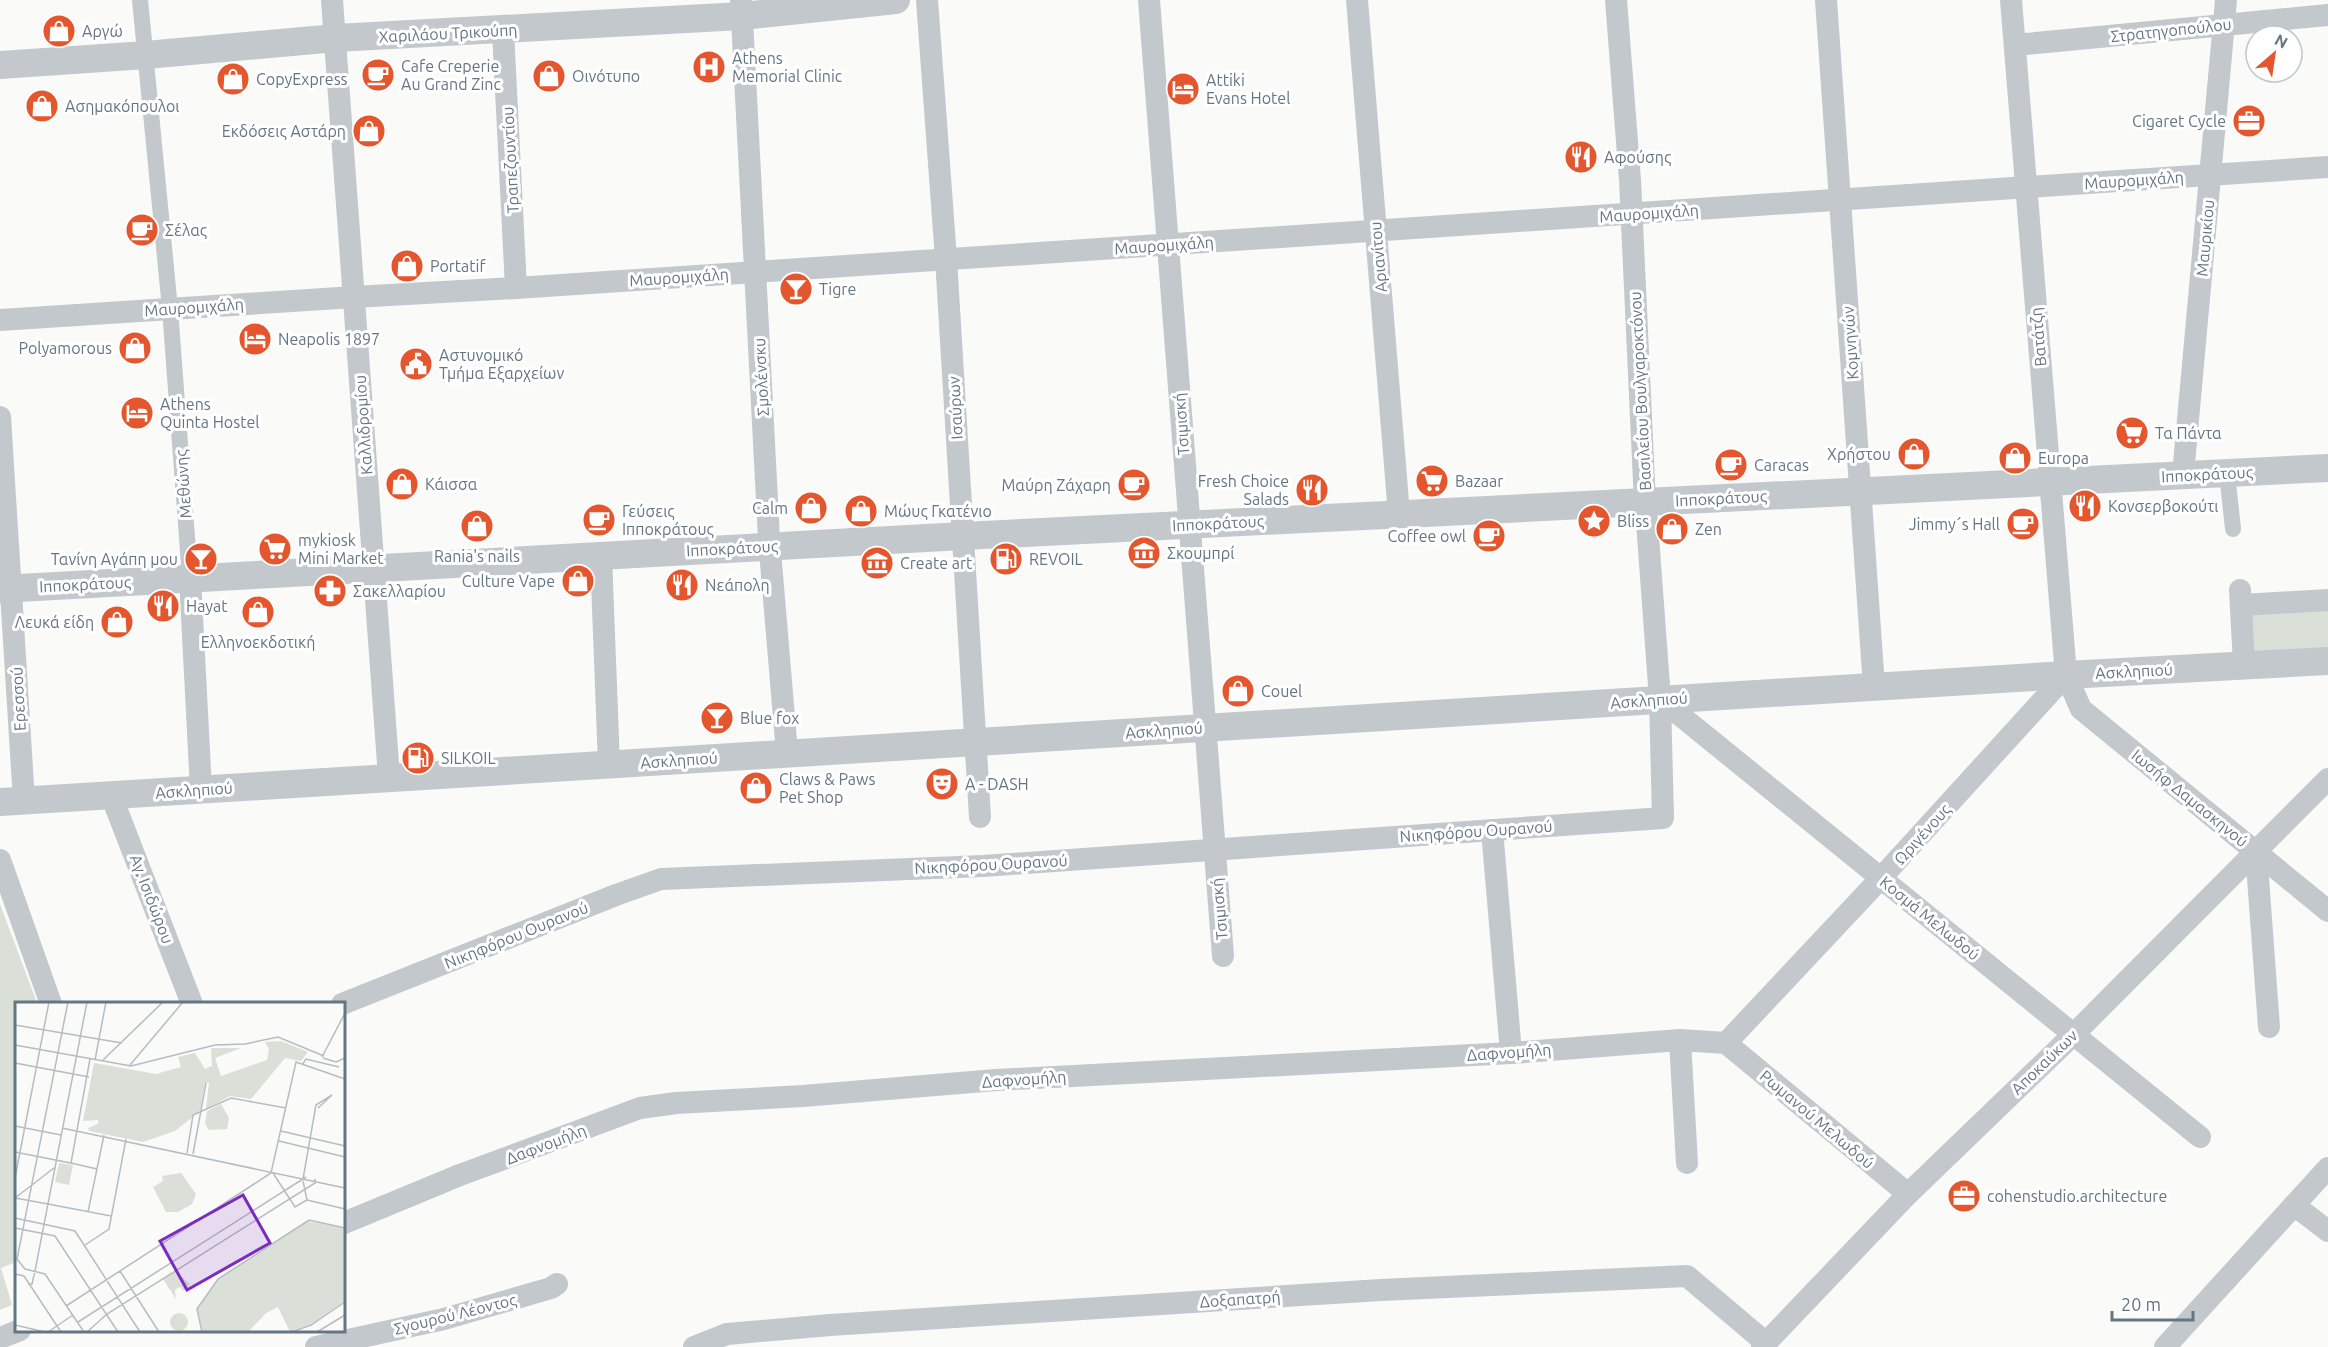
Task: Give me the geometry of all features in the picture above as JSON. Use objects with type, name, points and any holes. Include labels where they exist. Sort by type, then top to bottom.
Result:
[{"type":"street","name":"Μεθώνης","points":[[140,0],[170,309],[190,578],[201,789]]},
{"type":"street","name":"Καλλιδρομίου","points":[[332,0],[389,777]]},
{"type":"street","name":"Χαριλάου Τρικούπη","points":[[0,65],[336,38],[503,31],[741,8],[896,0]]},
{"type":"street","name":"Ισαύρων","points":[[927,0],[946,259],[980,817]]},
{"type":"street","name":"Τσιμισκή","points":[[1149,0],[1213,851],[1223,956]]},
{"type":"street","name":"Αριανίτου","points":[[1357,0],[1399,514]]},
{"type":"street","name":"Βασιλείου Βουλγαροκτόνου","points":[[1616,0],[1632,214],[1646,502],[1660,699],[1663,818]]},
{"type":"street","name":"Κομνηνών","points":[[1826,0],[1874,687]]},
{"type":"street","name":"Βατάτζη","points":[[2011,0],[2066,675]]},
{"type":"street","name":"Μαυρικίου","points":[[2183,475],[2226,0]]},
{"type":"street","name":"Σμολένσκυ","points":[[741,8],[770,546],[787,753]]},
{"type":"street","name":"Στρατηγοπούλου","points":[[2015,45],[2328,15]]},
{"type":"street","name":"Τραπεζουντίου","points":[[503,31],[516,288]]},
{"type":"street","name":"Μαυρομιχάλη","points":[[0,320],[516,288],[2328,167]]},
{"type":"street","name":"Ερεσσού","points":[[0,417],[12,801]]},
{"type":"street","name":"Ιπποκράτους","points":[[6,589],[1189,524],[2328,468]]},
{"type":"street","points":[[2227,473],[2233,529]]},
{"type":"street","points":[[601,556],[609,764]]},
{"type":"street","points":[[2244,664],[2240,598],[2328,600]]},
{"type":"street","name":"Ασκληπιού","points":[[12,801],[1660,699],[2328,661]]},
{"type":"street","name":"Ιωσήφ Δαμασκηνού","points":[[2066,675],[2081,709],[2328,911]]},
{"type":"street","name":"Ωριγένους","points":[[1726,1043],[1881,878],[2066,675]]},
{"type":"street","name":"Κοσμά Μελωδού","points":[[1660,699],[2200,1137]]},
{"type":"street","name":"Αποκαύκων","points":[[1764,1345],[1908,1194],[2074,1034],[2328,779]]},
{"type":"street","name":"Αγ. Ισιδώρου","points":[[111,795],[191,1002]]},
{"type":"street","name":"Νικηφόρου Ουρανού","points":[[345,1003],[661,879],[983,866],[1663,818]]},
{"type":"street","points":[[1492,830],[1511,1053]]},
{"type":"street","points":[[2256,851],[2269,1027]]},
{"type":"street","points":[[0,860],[50,1002]]},
{"type":"street","points":[[1680,1040],[1687,1163]]},
{"type":"street","name":"Δαφνομήλη","points":[[345,1223],[460,1175],[640,1108],[676,1102],[803,1096],[1019,1079],[1511,1053],[1680,1040],[1726,1043]]},
{"type":"street","name":"Ρωμανού Μελωδού","points":[[1726,1043],[1908,1194]]},
{"type":"street","points":[[2165,1347],[2328,1168]]},
{"type":"street","points":[[2294,1205],[2328,1231]]},
{"type":"street","name":"Δοξαπατρή","points":[[694,1347],[727,1334],[830,1325],[1381,1290],[1687,1276],[1764,1345]]},
{"type":"street","name":"Σγουρού Λέοντος","points":[[327,1340],[444,1319],[551,1288],[557,1284]]},
{"type":"street","points":[[0,1338],[15,1332]]},
{"type":"shaded area","points":[[2328,604],[2328,650],[2249,654],[2246,609]]},
{"type":"shaded area","points":[[0,904],[37,1002],[15,1002],[15,1262],[1,1268],[12,1305],[0,1310]]},
{"type":"place","name":"Αργώ","points":[[59,31]]},
{"type":"place","name":"Athens Memorial Clinic","points":[[709,67]]},
{"type":"place","name":"Cafe Creperie Au Grand Zinc","points":[[378,75]]},
{"type":"place","name":"Οινότυπο","points":[[549,76]]},
{"type":"place","name":"CopyExpress","points":[[233,79]]},
{"type":"place","name":"Attiki Evans Hotel","points":[[1183,89]]},
{"type":"place","name":"Ασημακόπουλοι","points":[[42,106]]},
{"type":"place","name":"Cigaret Cycle","points":[[2249,121]]},
{"type":"place","name":"Εκδόσεις Αστάρη","points":[[369,131]]},
{"type":"place","name":"Αφούσης","points":[[1581,157]]},
{"type":"place","name":"Σέλας","points":[[142,230]]},
{"type":"place","name":"Portatif","points":[[407,266]]},
{"type":"place","name":"Tigre","points":[[796,289]]},
{"type":"place","name":"Neapolis 1897","points":[[255,339]]},
{"type":"place","name":"Polyamorous","points":[[135,348]]},
{"type":"place","name":"Αστυνομικό Τμήμα Εξαρχείων","points":[[416,364]]},
{"type":"place","name":"Athens Quinta Hostel","points":[[137,413]]},
{"type":"place","name":"Τα Πάντα","points":[[2132,433]]},
{"type":"place","name":"Χρήστου","points":[[1914,454]]},
{"type":"place","name":"Europa","points":[[2015,458]]},
{"type":"place","name":"Caracas","points":[[1731,465]]},
{"type":"place","name":"Bazaar","points":[[1432,481]]},
{"type":"place","name":"Κάισσα","points":[[402,484]]},
{"type":"place","name":"Μαύρη Ζάχαρη","points":[[1134,485]]},
{"type":"place","name":"Fresh Choice Salads","points":[[1312,490]]},
{"type":"place","name":"Κονσερβοκούτι","points":[[2085,506]]},
{"type":"place","name":"Calm","points":[[811,508]]},
{"type":"place","name":"Μώυς Γκατένιο","points":[[861,511]]},
{"type":"place","name":"Γεύσεις Ιπποκράτους","points":[[599,520]]},
{"type":"place","name":"Bliss","points":[[1594,521]]},
{"type":"place","name":"Jimmy´s Hall","points":[[2023,524]]},
{"type":"place","name":"Rania's nails","points":[[477,526]]},
{"type":"place","name":"Zen","points":[[1672,529]]},
{"type":"place","name":"Coffee owl","points":[[1489,536]]},
{"type":"place","name":"mykiosk Mini Market","points":[[275,549]]},
{"type":"place","name":"Σκουμπρί","points":[[1144,553]]},
{"type":"place","name":"Τανίνη Αγάπη μου","points":[[201,559]]},
{"type":"place","name":"REVOIL","points":[[1006,559]]},
{"type":"place","name":"Create art","points":[[877,563]]},
{"type":"place","name":"Culture Vape","points":[[578,581]]},
{"type":"place","name":"Νεάπολη","points":[[682,585]]},
{"type":"place","name":"Σακελλαρίου","points":[[330,591]]},
{"type":"place","name":"Hayat","points":[[163,606]]},
{"type":"place","name":"Ελληνοεκδοτική","points":[[258,612]]},
{"type":"place","name":"Λευκά είδη","points":[[117,622]]},
{"type":"place","name":"Couel","points":[[1238,691]]},
{"type":"place","name":"Blue fox","points":[[717,718]]},
{"type":"place","name":"SILKOIL","points":[[418,758]]},
{"type":"place","name":"A - DASH","points":[[942,784]]},
{"type":"place","name":"Claws & Paws Pet Shop","points":[[756,788]]},
{"type":"place","name":"cohenstudio.architecture","points":[[1964,1196]]}]
